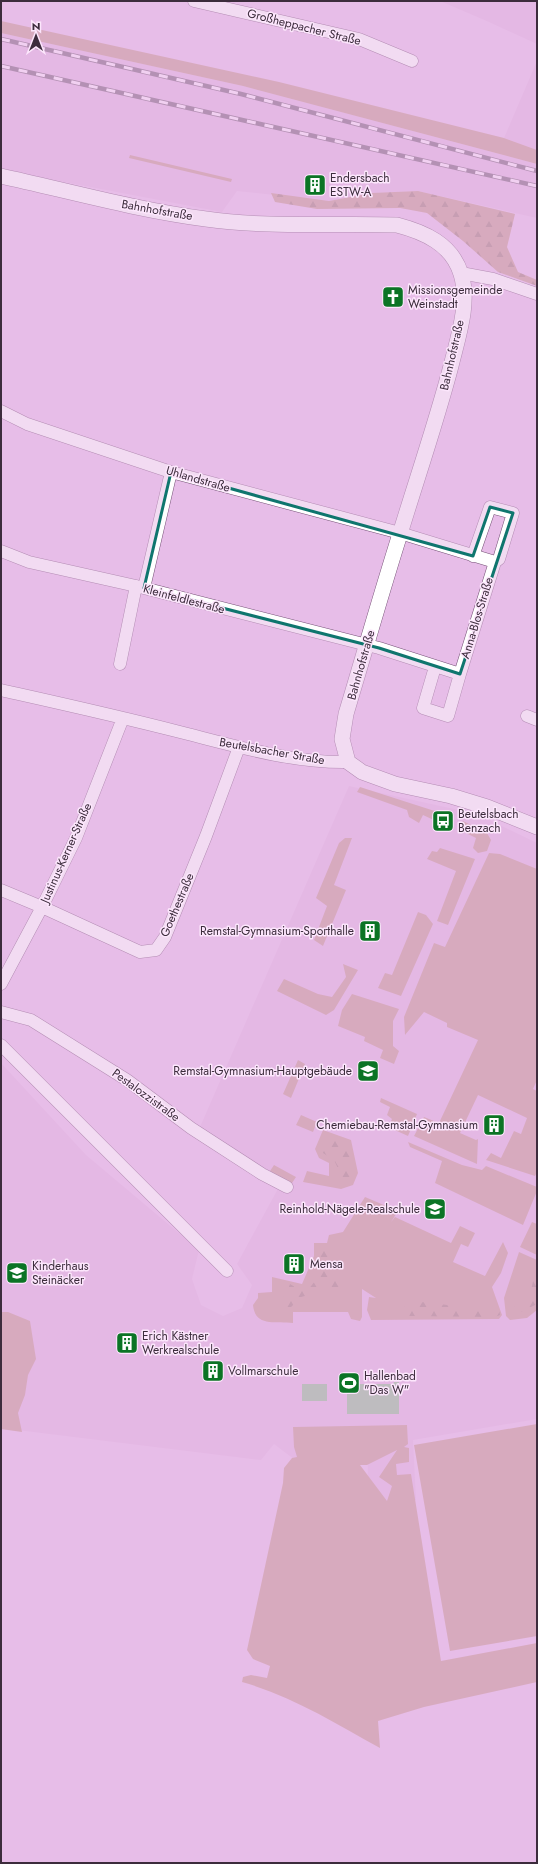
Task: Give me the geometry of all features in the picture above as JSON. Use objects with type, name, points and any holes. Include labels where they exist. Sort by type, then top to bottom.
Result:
[{"type":"street","name":"Großheppacher Straße","points":[[194,1],[359,39],[412,61]]},
{"type":"street","name":"Bahnhofstraße","points":[[1,176],[129,206],[206,219],[263,224],[397,225],[418,231],[436,240],[451,255],[461,273],[465,293],[460,330],[436,422],[400,533],[346,714],[342,739],[348,762]]},
{"type":"street","points":[[461,273],[493,279],[537,294]]},
{"type":"street","name":"Uhlandstraße","points":[[1,411],[27,424],[171,472],[400,533]]},
{"type":"street","points":[[120,664],[171,472]]},
{"type":"street","name":"Anna-Blos-Straße","points":[[435,667],[423,708],[448,716],[494,562],[499,559],[513,513],[490,507],[473,556]]},
{"type":"street","name":"Anna-Blos-Straße","points":[[400,533],[494,562]]},
{"type":"street","name":"Kleinfeldlestraße","points":[[1,551],[29,562],[140,587],[366,646]]},
{"type":"street","name":"Anna-Blos-Straße","points":[[366,646],[460,674]]},
{"type":"street","name":"Beutelsbacher Straße","points":[[1,690],[239,747],[320,762],[348,762]]},
{"type":"street","name":"Justinus-Kerner-Straße","points":[[1,984],[42,907],[76,838],[123,718]]},
{"type":"street","name":"Goethestraße","points":[[1,890],[140,952],[156,950],[165,938],[206,836],[239,747]]},
{"type":"street","points":[[348,762],[362,772],[395,784],[451,796],[487,807],[537,827]]},
{"type":"street","name":"Pestalozzistraße","points":[[1,1012],[37,1023],[127,1080],[204,1136],[262,1174],[287,1187]]},
{"type":"street","points":[[1,1045],[227,1271]]},
{"type":"highlighted area","points":[[171,472],[473,556],[490,507],[513,513],[460,674],[379,648],[144,588]]},
{"type":"shaded area","points":[[440,1],[537,1],[537,44],[489,22]]},
{"type":"shaded area","points":[[1,33],[243,86],[537,164],[537,218],[418,191],[371,193],[329,201],[237,191],[222,212],[1,170]]},
{"type":"shaded area","points":[[537,61],[537,150],[504,138]]},
{"type":"shaded area","points":[[349,786],[477,814],[537,843],[537,1419],[413,1440],[416,1500],[367,1508],[368,1461],[299,1463],[274,1444],[261,1460],[1,1428],[1,1063],[86,1155],[199,1250],[192,1279],[201,1305],[223,1316],[242,1308],[252,1285],[237,1264],[280,1185],[200,1127]]},
{"type":"shaded area","points":[[394,1382],[399,1382],[399,1414],[347,1414],[347,1384],[393,1384]]},
{"type":"shaded area","points":[[302,1384],[327,1384],[327,1401],[302,1401]]},
{"type":"green space","points":[[1,21],[279,82],[504,138],[537,150],[537,164],[243,86],[1,33]]},
{"type":"green space","points":[[130,155],[232,179],[231,182],[129,158]]},
{"type":"green space","points":[[418,191],[515,214],[507,247],[518,272],[537,280],[537,286],[498,272],[463,241],[427,213],[400,208],[317,209],[275,202],[271,193],[329,201],[371,193]]},
{"type":"green space","points":[[360,787],[444,814],[440,823],[423,815],[419,823],[409,817],[407,810],[357,792]]},
{"type":"green space","points":[[463,821],[487,833],[491,840],[487,851],[478,853],[473,848],[476,838],[458,829]]},
{"type":"green space","points":[[345,838],[352,838],[334,885],[346,890],[323,946],[314,940],[327,906],[316,898],[339,843]]},
{"type":"green space","points":[[440,848],[475,859],[448,925],[437,921],[456,871],[427,859],[432,851],[437,852]]},
{"type":"green space","points":[[489,853],[500,854],[537,869],[537,1080],[533,1089],[537,1091],[537,1172],[535,1176],[486,1160],[491,1153],[501,1158],[514,1131],[521,1134],[527,1118],[478,1095],[460,1133],[476,1140],[478,1139],[477,1164],[414,1136],[424,1117],[439,1123],[478,1040],[447,1027],[447,1023],[424,1012],[405,1035],[404,1017],[434,943],[445,947]]},
{"type":"green space","points":[[418,912],[426,915],[433,924],[401,996],[378,988],[385,973],[392,975]]},
{"type":"green space","points":[[343,964],[358,970],[334,1010],[326,1015],[277,991],[284,979],[318,994],[332,997],[346,977]]},
{"type":"green space","points":[[352,994],[399,1009],[393,1021],[393,1046],[399,1051],[394,1064],[380,1058],[383,1050],[364,1041],[365,1037],[338,1026],[342,1010]]},
{"type":"green space","points":[[298,1060],[305,1064],[291,1098],[283,1094]]},
{"type":"green space","points":[[381,1098],[417,1114],[408,1136],[388,1127],[392,1119],[387,1115],[390,1107],[380,1102]]},
{"type":"green space","points":[[301,1115],[317,1122],[313,1132],[296,1125]]},
{"type":"green space","points":[[323,1130],[351,1140],[358,1173],[353,1185],[341,1189],[303,1182],[307,1171],[329,1176],[329,1163],[319,1158],[315,1149]]},
{"type":"green space","points":[[330,1138],[343,1143],[350,1152],[351,1177],[343,1179],[334,1160],[323,1153],[320,1146]]},
{"type":"green space","points":[[408,1142],[462,1165],[482,1170],[486,1166],[537,1187],[537,1191],[523,1225],[435,1183],[442,1161],[410,1147]]},
{"type":"green space","points":[[274,1165],[296,1177],[292,1183],[279,1181],[270,1171]]},
{"type":"green space","points":[[365,1197],[398,1211],[391,1222],[395,1217],[451,1243],[460,1226],[475,1233],[468,1247],[461,1244],[453,1262],[485,1276],[503,1242],[508,1253],[501,1273],[492,1287],[502,1315],[499,1319],[371,1320],[367,1310],[369,1297],[376,1298],[362,1289],[362,1317],[360,1321],[351,1319],[348,1312],[293,1312],[293,1323],[267,1322],[258,1317],[253,1305],[258,1298],[258,1293],[272,1292],[272,1277],[302,1284],[314,1256],[314,1243],[327,1243],[329,1235],[343,1232]]},
{"type":"green space","points":[[532,1222],[537,1224],[537,1255],[520,1247]]},
{"type":"green space","points":[[318,1245],[328,1246],[336,1250],[337,1255],[328,1258],[321,1265],[327,1275],[340,1280],[346,1285],[301,1297],[289,1309],[273,1311],[276,1302],[286,1295],[290,1284],[300,1290],[308,1290],[315,1281]]},
{"type":"green space","points":[[519,1252],[537,1260],[537,1310],[527,1318],[510,1320],[506,1316],[504,1298]]},
{"type":"green space","points":[[537,1275],[537,1304],[515,1315],[510,1314],[509,1309],[516,1306],[528,1297],[533,1280]]},
{"type":"green space","points":[[426,1302],[461,1307],[464,1310],[489,1312],[490,1308],[494,1306],[499,1309],[500,1315],[495,1317],[410,1316],[404,1313],[404,1307],[410,1303]]},
{"type":"green space","points":[[1,1312],[8,1312],[30,1321],[36,1359],[28,1375],[25,1395],[18,1413],[22,1432],[1,1429]]},
{"type":"green space","points":[[537,1424],[537,1636],[450,1651],[414,1445]]},
{"type":"green space","points":[[407,1425],[408,1444],[404,1447],[409,1448],[409,1462],[396,1464],[397,1475],[411,1474],[441,1661],[537,1643],[537,1682],[424,1707],[378,1721],[380,1748],[296,1702],[242,1682],[243,1677],[251,1675],[267,1678],[270,1666],[253,1659],[247,1650],[283,1483],[284,1468],[292,1458],[297,1457],[294,1447],[293,1427]],"holes":[[[397,1450],[379,1477],[392,1486],[387,1501],[360,1465],[367,1465]]]},
{"type":"railway","points":[[1,39],[241,94],[537,171]]},
{"type":"railway","points":[[1,66],[537,186]]},
{"type":"place","name":"Endersbach ESTW-A","points":[[315,185]]},
{"type":"place","name":"Missionsgemeinde Weinstadt","points":[[393,297]]},
{"type":"place","name":"Beutelsbach Benzach","points":[[443,821]]},
{"type":"place","name":"Remstal-Gymnasium-Sporthalle","points":[[370,931]]},
{"type":"place","name":"Remstal-Gymnasium-Hauptgebäude","points":[[368,1071]]},
{"type":"place","name":"Chemiebau-Remstal-Gymnasium","points":[[494,1125]]},
{"type":"place","name":"Reinhold-Nägele-Realschule","points":[[435,1209]]},
{"type":"place","name":"Mensa","points":[[294,1264]]},
{"type":"place","name":"Kinderhaus Steinäcker","points":[[17,1273]]},
{"type":"place","name":"Erich Kästner Werkrealschule","points":[[127,1343]]},
{"type":"place","name":"Vollmarschule","points":[[213,1371]]},
{"type":"place","name":"Hallenbad \"Das W\"","points":[[349,1383]]}]
